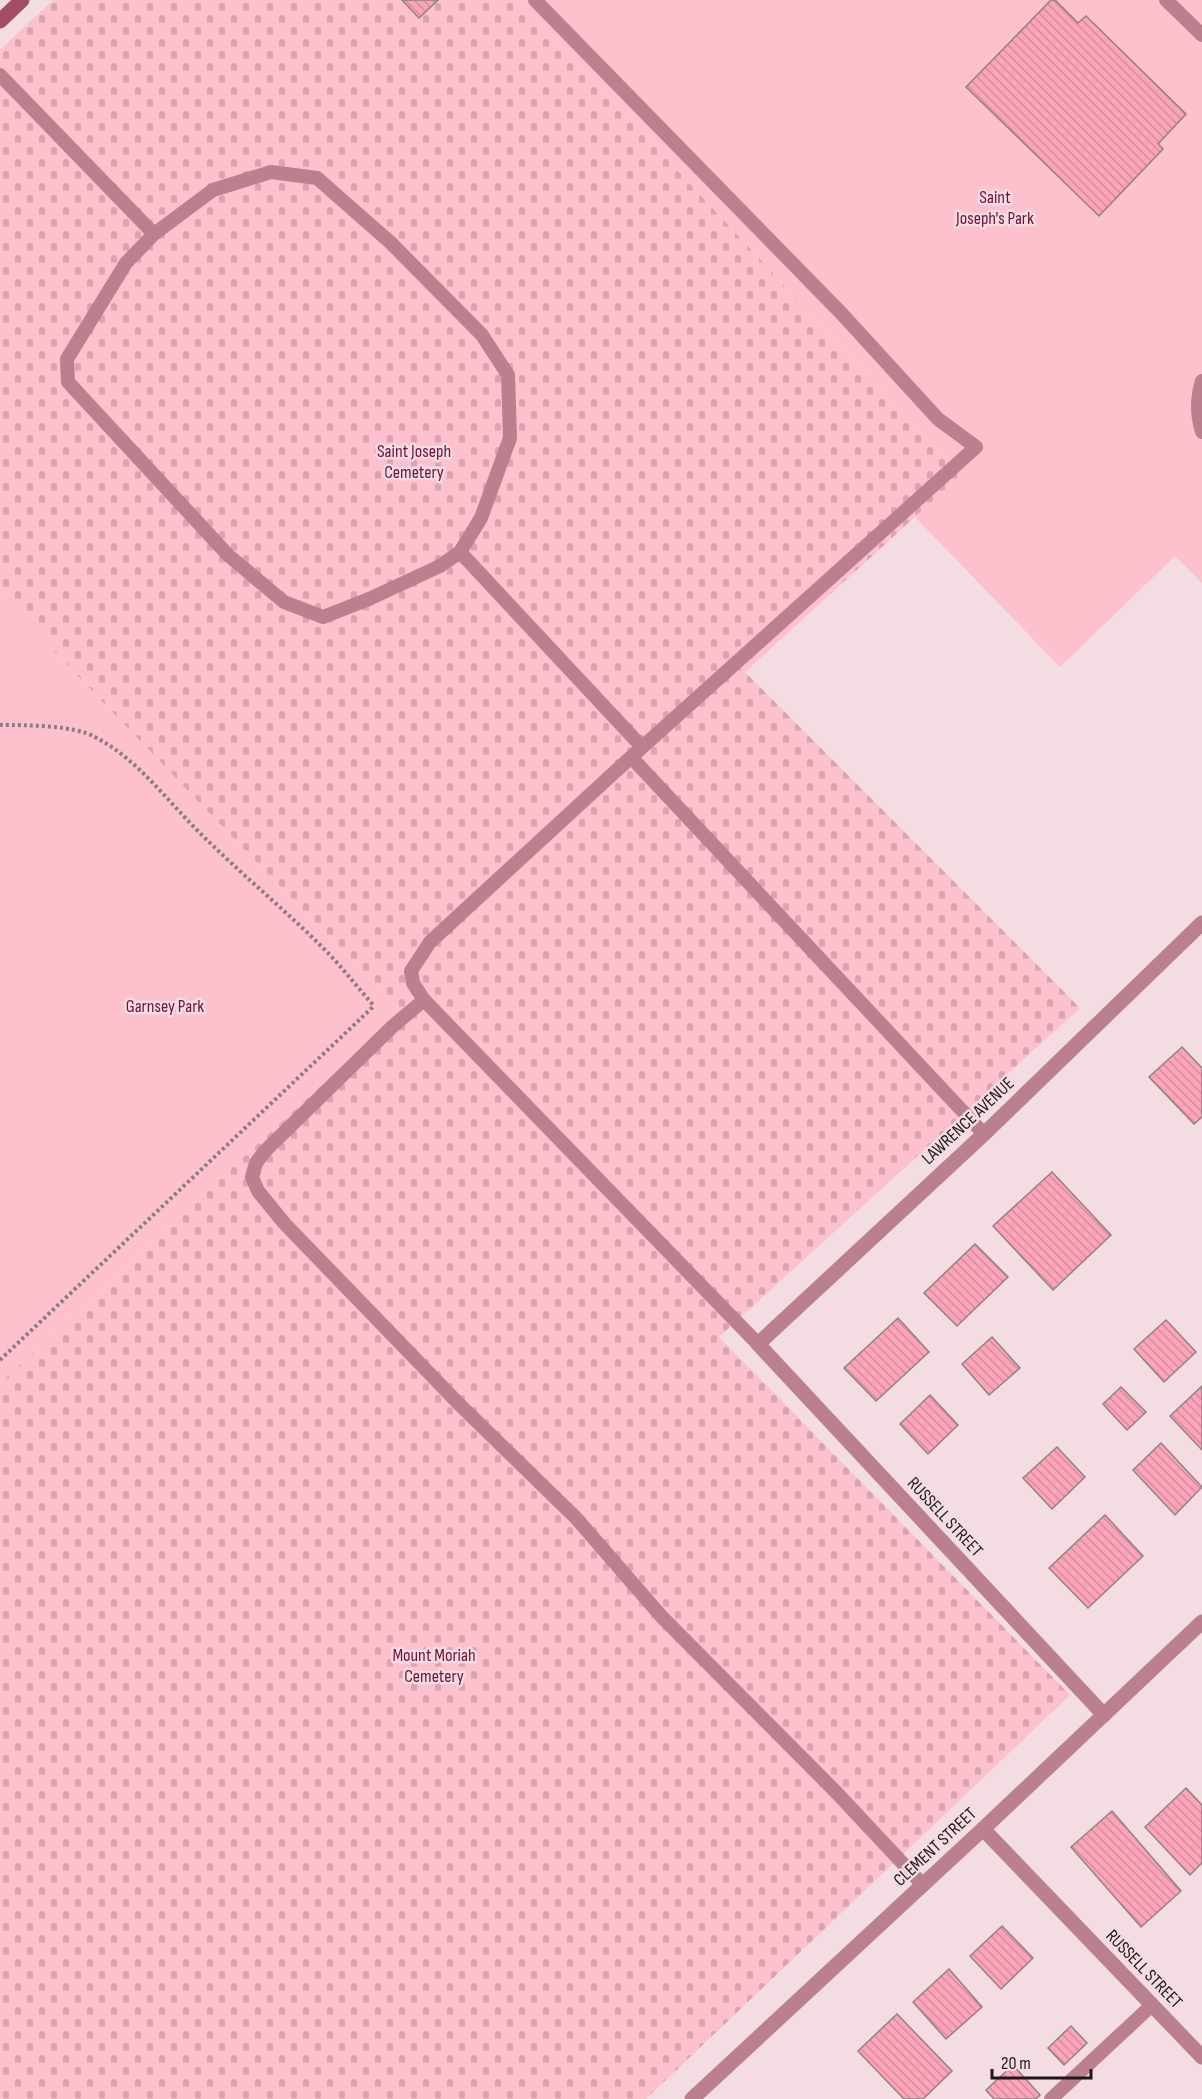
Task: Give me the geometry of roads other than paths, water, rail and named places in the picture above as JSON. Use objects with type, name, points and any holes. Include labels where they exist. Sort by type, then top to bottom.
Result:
[{"type":"main road","points":[[0,21],[22,0]]},
{"type":"street","name":"LAWRENCE AVENUE","points":[[758,1344],[984,1134],[1202,923]]},
{"type":"street","name":"RUSSELL STREET","points":[[758,1344],[1104,1715]]},
{"type":"street","name":"CLEMENT STREET","points":[[693,2099],[1202,1622]]},
{"type":"street","name":"RUSSELL STREET","points":[[983,1829],[1202,2058]]},
{"type":"lane","points":[[535,0],[842,314],[938,419],[976,447],[642,747],[430,942],[411,971],[413,983],[424,1000],[758,1344]]},
{"type":"lane","points":[[1166,0],[1202,35]]},
{"type":"lane","points":[[0,75],[154,234]]},
{"type":"lane","points":[[271,172],[317,178],[391,243],[482,335],[508,375],[510,438],[482,518],[460,552],[440,566],[400,585],[323,617],[284,602],[228,555],[68,382],[67,359],[126,263],[154,234],[213,190],[271,172]]},
{"type":"lane","points":[[1202,381],[1199,391],[1199,423],[1202,432]]},
{"type":"lane","points":[[460,552],[642,747]]},
{"type":"lane","points":[[631,757],[984,1134]]},
{"type":"lane","points":[[424,1000],[393,1026],[265,1151],[256,1163],[252,1177],[258,1191],[284,1223],[378,1323],[576,1518],[662,1617],[836,1792],[923,1885]]},
{"type":"lane","points":[[1051,2099],[1152,2005]]},
{"type":"park label","name":"Saint Joseph's Park","points":[[995,207]]},
{"type":"park label","name":"Saint Joseph Cemetery","points":[[414,461]]},
{"type":"park label","name":"Garnsey Park","points":[[165,1006]]},
{"type":"park label","name":"Mount Moriah Cemetery","points":[[434,1665]]}]
